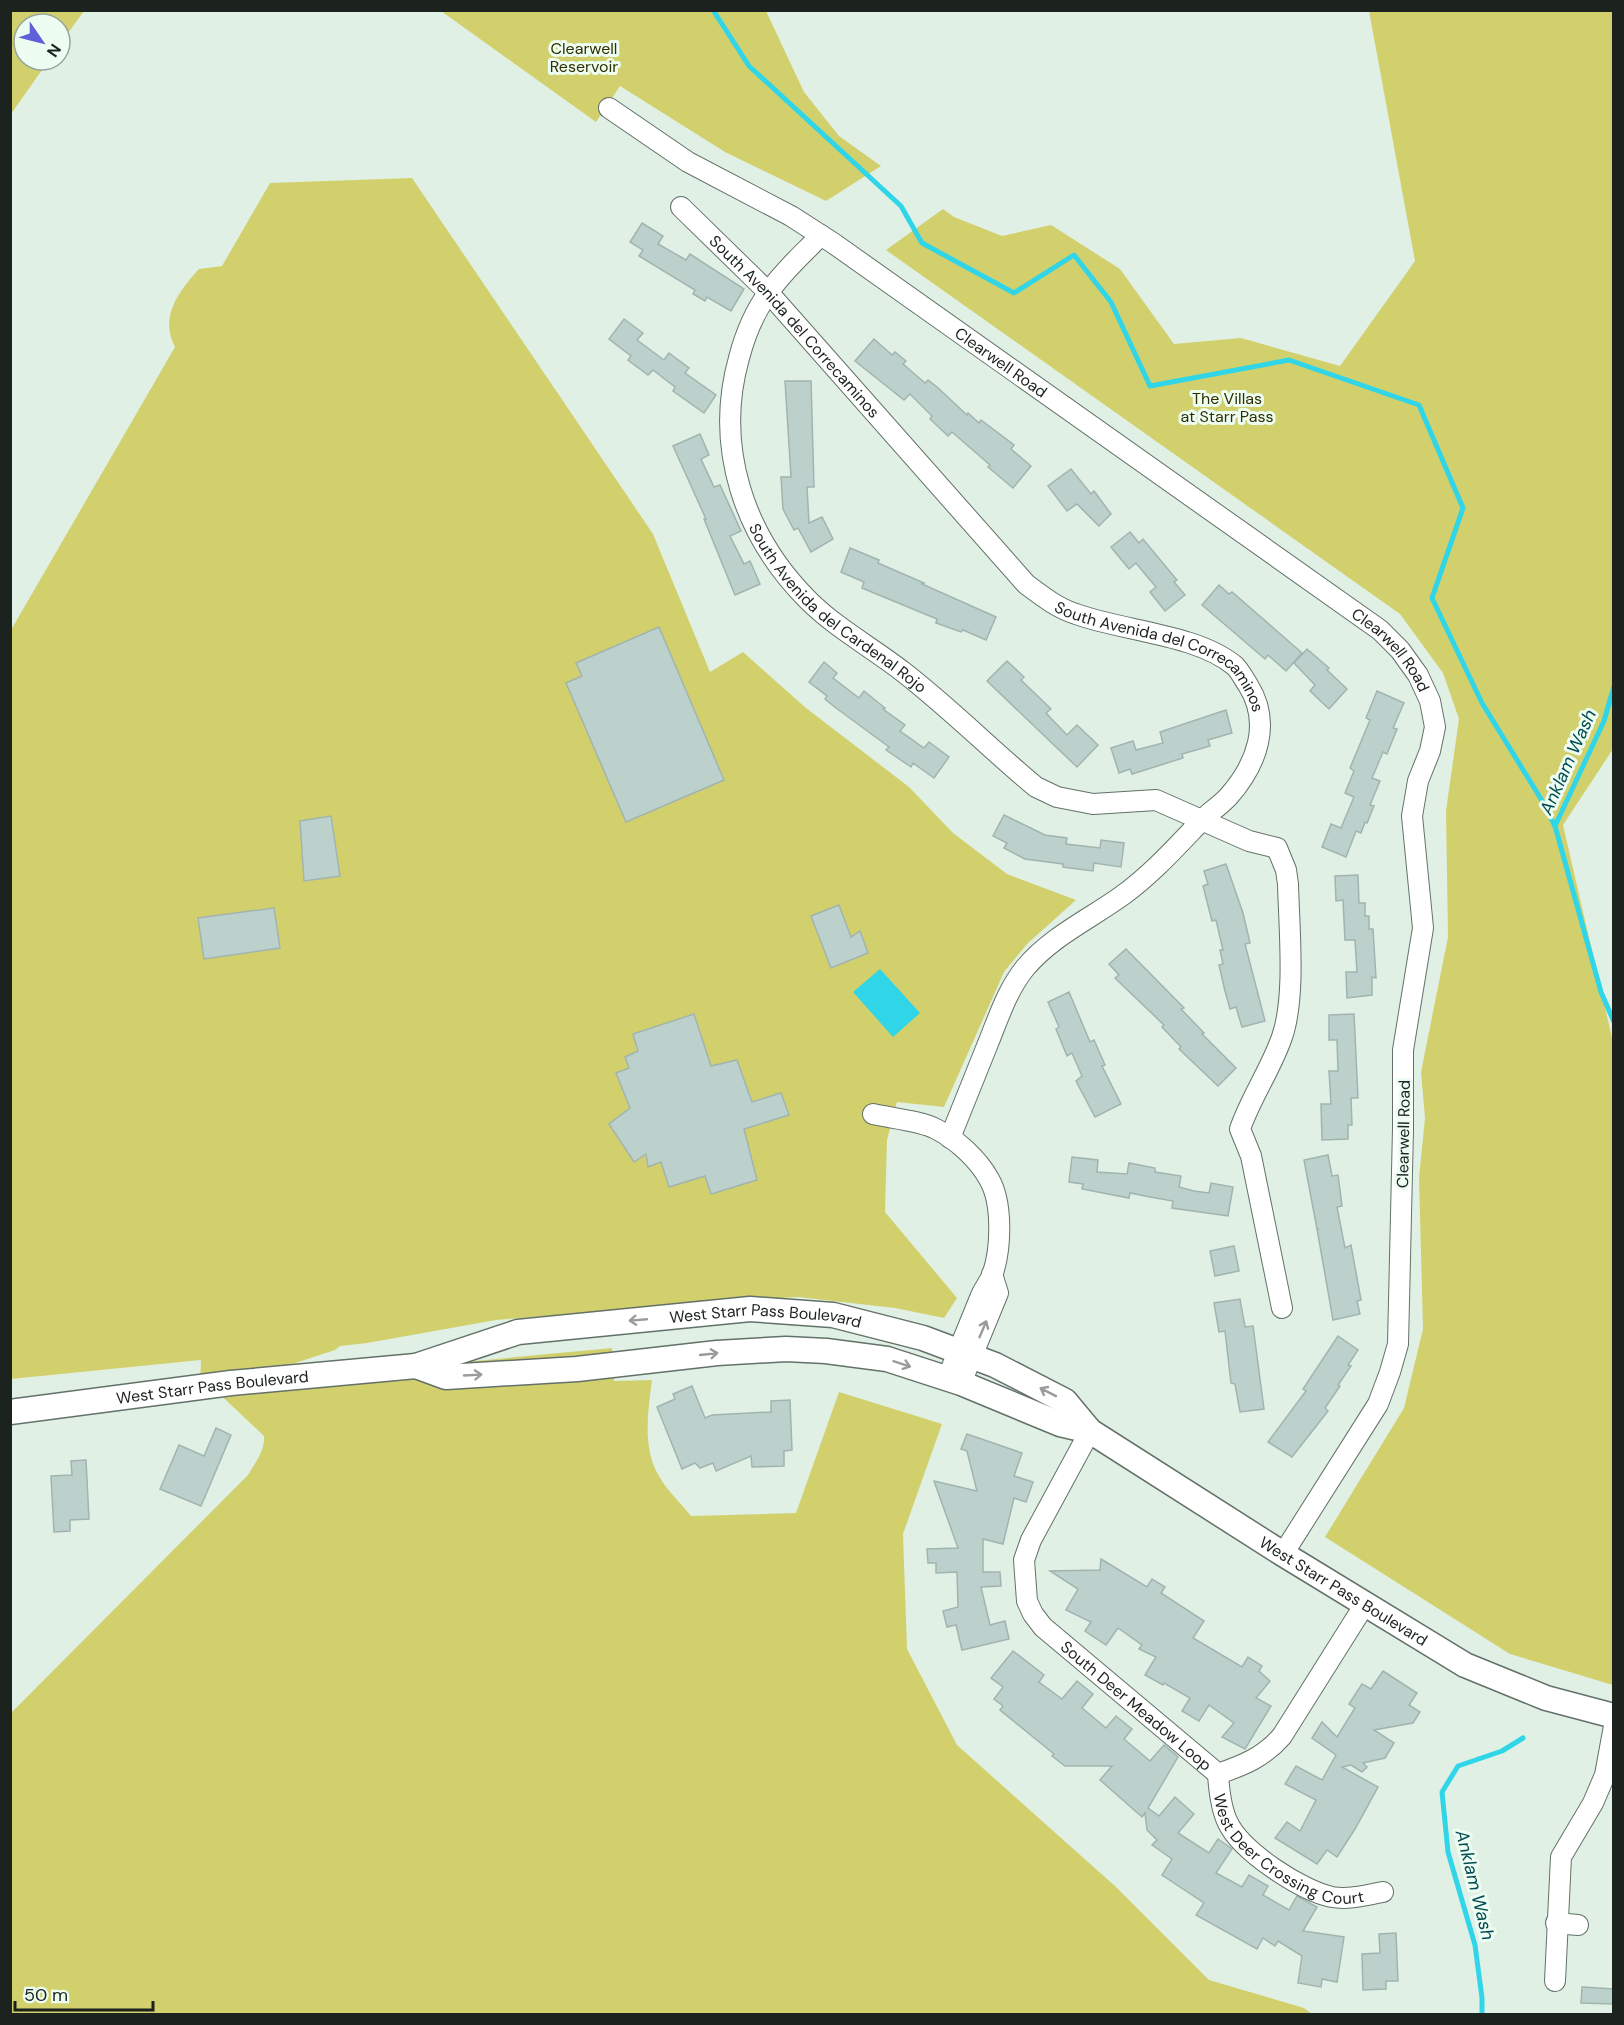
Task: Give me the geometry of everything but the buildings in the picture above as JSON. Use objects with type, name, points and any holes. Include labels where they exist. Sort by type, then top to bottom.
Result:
[{"type":"street","name":"Clearwell Road","points":[[609,108],[688,162],[791,216],[821,235],[1380,630],[1400,650],[1418,675],[1430,701],[1435,727],[1430,751],[1418,780],[1412,816],[1423,928],[1403,1050],[1398,1344],[1378,1404],[1283,1554]]},
{"type":"street","name":"South Avenida del Correcaminos","points":[[681,207],[768,292],[1026,584],[1052,603],[1076,615],[1192,643],[1235,667],[1253,692],[1258,706],[1261,736],[1256,753],[1229,796],[1145,877],[1121,896],[1054,940],[1026,967],[1006,999],[950,1138]]},
{"type":"street","name":"South Avenida del Cardenal Rojo","points":[[821,235],[768,292],[746,334],[735,371],[730,406],[733,466],[746,506],[766,548],[808,599],[838,626],[902,670],[1036,788],[1057,797],[1093,804],[1156,800],[1249,841],[1277,848],[1286,870],[1288,884],[1290,993],[1283,1034],[1240,1129],[1251,1156],[1282,1308]]},
{"type":"street","points":[[873,1114],[934,1128],[950,1138],[978,1165],[989,1179],[995,1193],[999,1233],[992,1274],[998,1293],[965,1354],[954,1381]]},
{"type":"street","name":"West Starr Pass Boulevard","points":[[10,1412],[231,1383],[416,1366],[518,1332],[750,1309],[833,1315],[892,1329],[995,1365],[1065,1401],[1090,1431],[1283,1554],[1465,1665],[1546,1698],[1614,1716]]},
{"type":"street","name":"West Starr Pass Boulevard","points":[[416,1366],[446,1377],[577,1369],[717,1353],[786,1349],[826,1350],[887,1359],[954,1381],[1060,1425],[1090,1431]]},
{"type":"street","name":"South Deer Meadow Loop","points":[[1090,1431],[1030,1540],[1024,1560],[1027,1601],[1043,1627],[1218,1774],[1246,1765],[1271,1749],[1282,1736],[1365,1604]]},
{"type":"street","points":[[1555,1981],[1556,1923],[1561,1857],[1593,1803],[1605,1775],[1614,1726]]},
{"type":"street","name":"West Deer Crossing Court","points":[[1218,1774],[1220,1793],[1228,1823],[1240,1842],[1262,1860],[1312,1892],[1351,1898],[1383,1892]]},
{"type":"street","points":[[1556,1923],[1578,1925]]},
{"type":"green space","points":[[11,10],[84,11],[72,28],[72,12],[12,12],[12,72],[41,72],[11,114]]},
{"type":"green space","name":"Clearwell Reservoir","points":[[441,11],[766,11],[804,92],[839,136],[881,166],[826,201],[725,152],[620,86],[596,122]]},
{"type":"green space","name":"The Villas at Starr Pass","points":[[1369,11],[1613,11],[1613,749],[1563,825],[1613,1042],[1613,1685],[1510,1654],[1325,1537],[1404,1408],[1423,1329],[1419,1178],[1425,1118],[1421,1072],[1448,937],[1446,811],[1459,719],[1443,673],[1400,614],[886,250],[943,209],[954,217],[1002,236],[1051,225],[1120,269],[1174,344],[1241,338],[1340,366],[1415,261]]},
{"type":"green space","points":[[412,178],[653,534],[710,672],[743,652],[806,708],[909,787],[953,833],[1007,874],[1076,900],[1027,944],[1004,972],[944,1107],[897,1102],[887,1140],[885,1212],[957,1298],[944,1318],[895,1308],[798,1297],[496,1320],[340,1346],[335,1350],[231,1384],[612,1348],[614,1381],[652,1380],[648,1429],[650,1454],[662,1481],[691,1516],[796,1513],[839,1392],[942,1424],[903,1534],[907,1649],[957,1745],[1116,1887],[1209,1980],[1304,2008],[1312,2014],[11,2014],[11,1713],[248,1475],[261,1452],[264,1436],[211,1386],[200,1388],[201,1360],[11,1379],[11,630],[175,347],[169,325],[170,315],[178,295],[199,269],[222,266],[270,183]]},
{"type":"water","points":[[880,969],[920,1013],[893,1037],[853,992]]},
{"type":"waterway","points":[[713,10],[749,66],[901,206],[922,243],[1014,293],[1074,255],[1111,302],[1150,386],[1289,360],[1419,405],[1463,508],[1432,598],[1482,703],[1555,826]]},
{"type":"waterway","name":"Anklam Wash","points":[[1614,686],[1604,721],[1555,826],[1601,992],[1614,1022]]},
{"type":"waterway","name":"Anklam Wash","points":[[1482,2014],[1475,1945],[1448,1852],[1442,1792],[1458,1766],[1502,1751],[1523,1738]]}]
